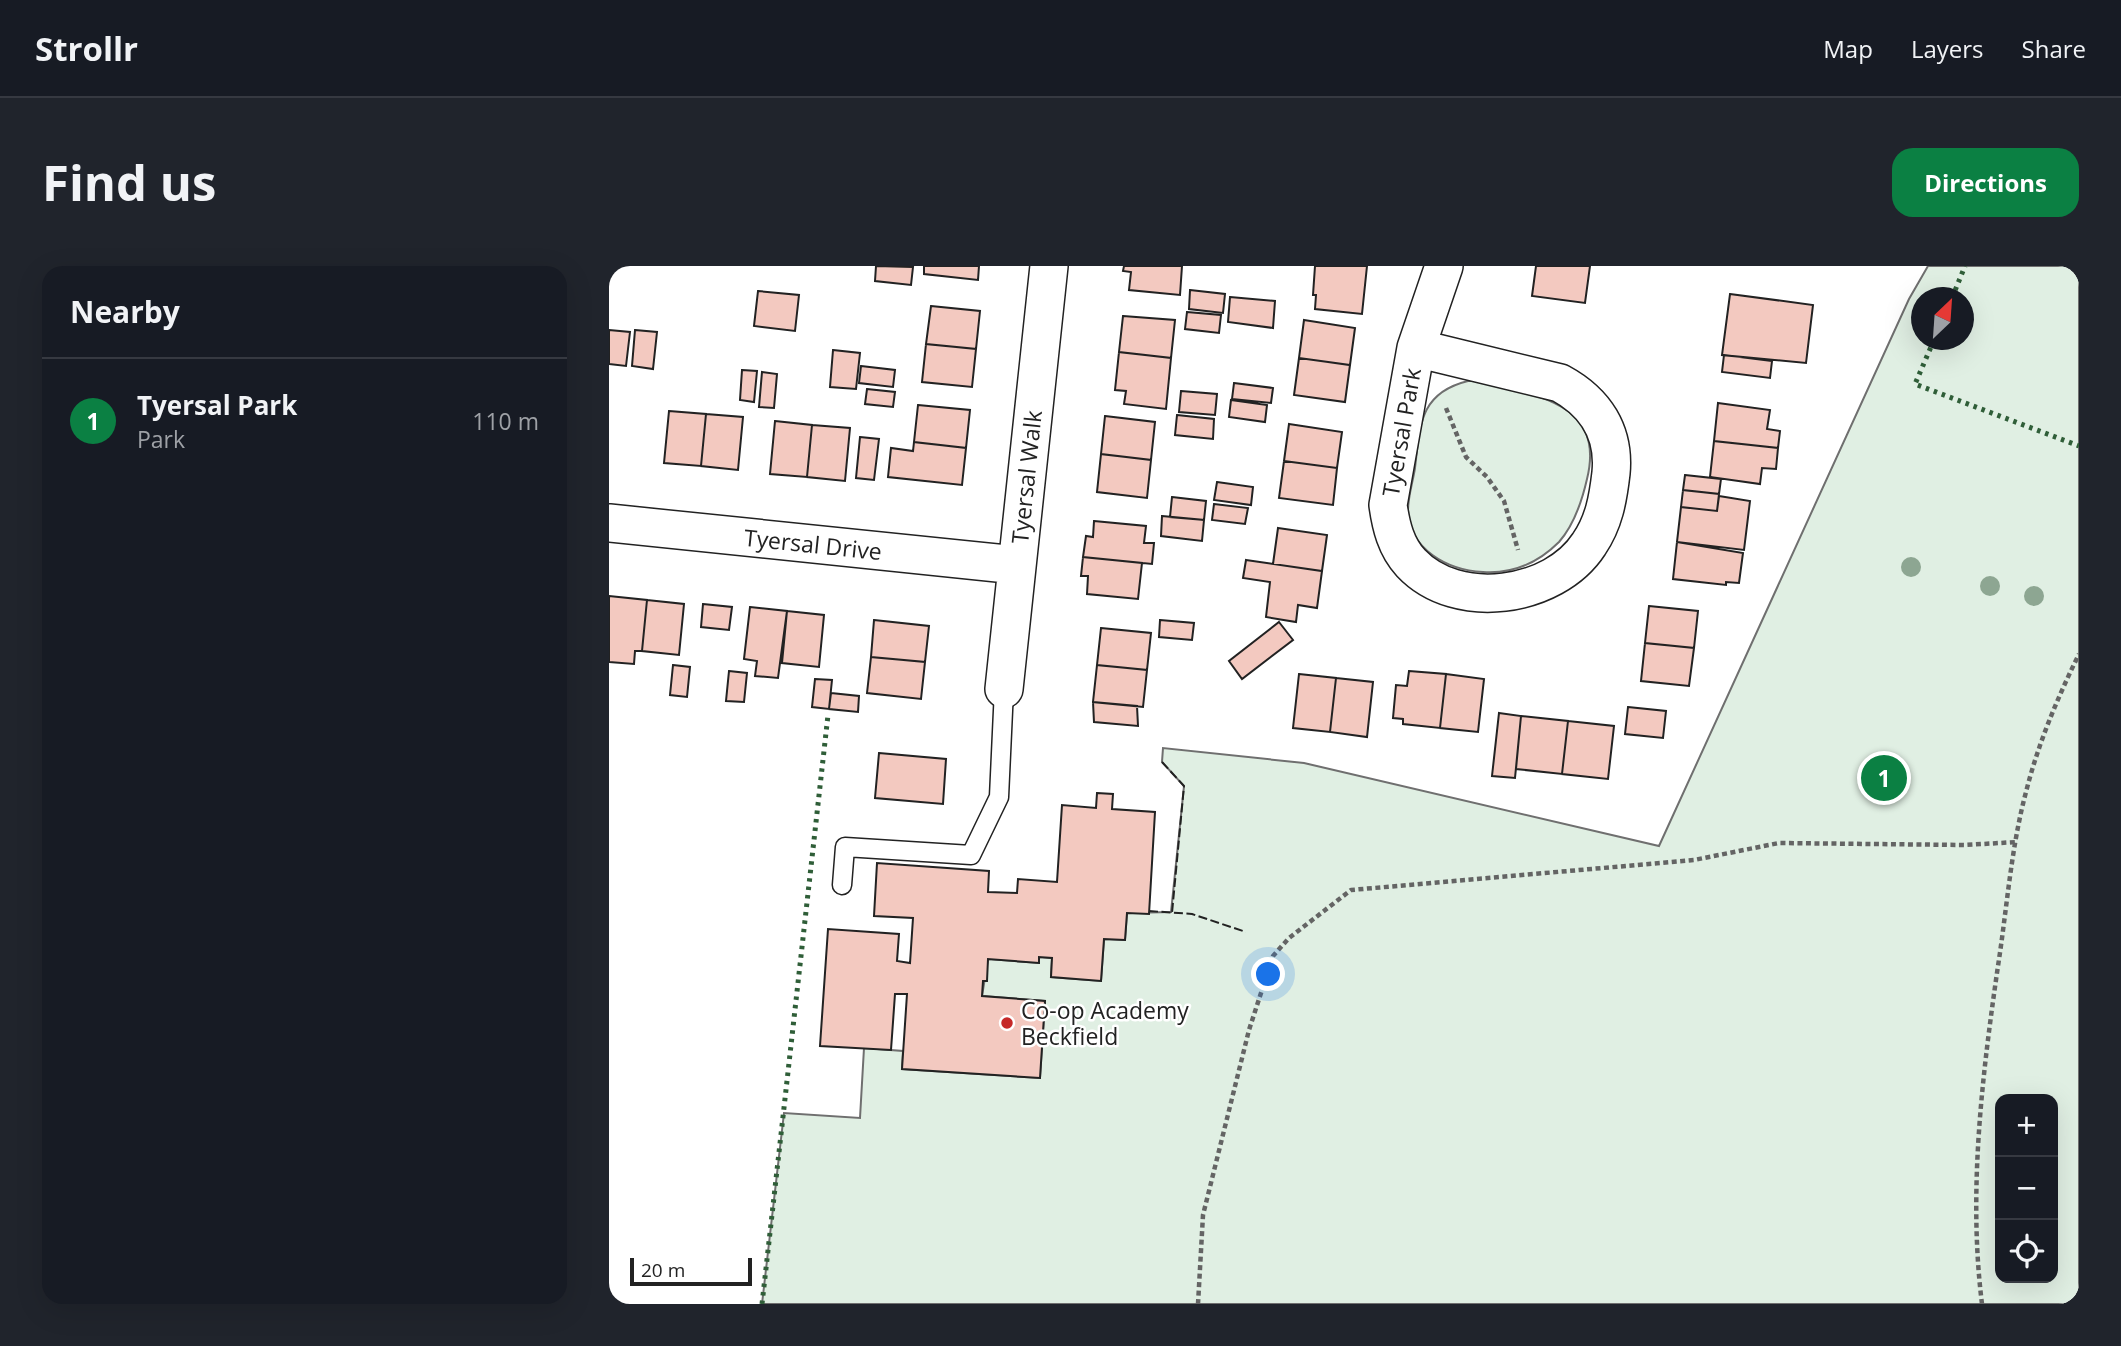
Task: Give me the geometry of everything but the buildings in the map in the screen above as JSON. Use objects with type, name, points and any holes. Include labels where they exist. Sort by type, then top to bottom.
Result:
[{"type":"street","name":"Tyersal Walk","points":[[1004,689],[1049,266]]},
{"type":"street","name":"Tyersal Park","points":[[1416,348],[1560,383],[1585,399],[1602,422],[1612,460],[1601,522],[1588,546],[1570,566],[1547,581],[1521,590],[1494,593],[1447,585],[1419,569],[1399,545],[1391,526],[1388,505],[1416,348],[1444,266]]},
{"type":"street","name":"Tyersal Drive","points":[[609,523],[1017,565]]},
{"type":"lane","points":[[842,885],[845,847],[971,855],[999,797],[1004,689]]},
{"type":"path","points":[[1416,348],[1452,420],[1466,457],[1487,477],[1504,501],[1516,534],[1521,590]]},
{"type":"path","points":[[1982,1304],[1978,1270],[1979,1152],[1988,1035],[2025,793],[2052,709],[2079,654]]},
{"type":"path","points":[[1198,1304],[1203,1215],[1249,1030],[1273,956],[1289,937],[1351,890],[1694,860],[1779,843],[1965,845],[2017,842]]},
{"type":"green space","points":[[1928,266],[2079,266],[2079,1304],[762,1304],[784,1113],[860,1118],[864,1048],[903,1051],[902,1069],[1040,1078],[1045,1001],[982,996],[988,959],[1039,963],[1039,957],[1052,958],[1051,977],[1101,981],[1104,939],[1125,940],[1127,913],[1171,912],[1184,786],[1162,762],[1163,748],[1304,763],[1659,846],[1911,296],[1911,350],[1974,350],[1974,287],[1916,287]]},
{"type":"green space","points":[[1468,381],[1480,381],[1543,398],[1562,407],[1576,418],[1586,433],[1590,453],[1587,479],[1573,520],[1559,542],[1551,549],[1524,566],[1514,569],[1483,572],[1444,562],[1423,547],[1410,524],[1409,500],[1425,413],[1440,394],[1452,386]]},
{"type":"hedge","points":[[1956,287],[1965,266]]},
{"type":"hedge","points":[[1930,350],[1915,384],[2079,446]]},
{"type":"hedge","points":[[762,1304],[828,715]]},
{"type":"fence","points":[[1162,762],[1184,786],[1172,913]]},
{"type":"fence","points":[[1149,911],[1192,914],[1246,932]]},
{"type":"place","name":"Tyersal Park","points":[[1884,778]]},
{"type":"place","name":"Co-op Academy Beckfield","points":[[1007,1023]]}]
